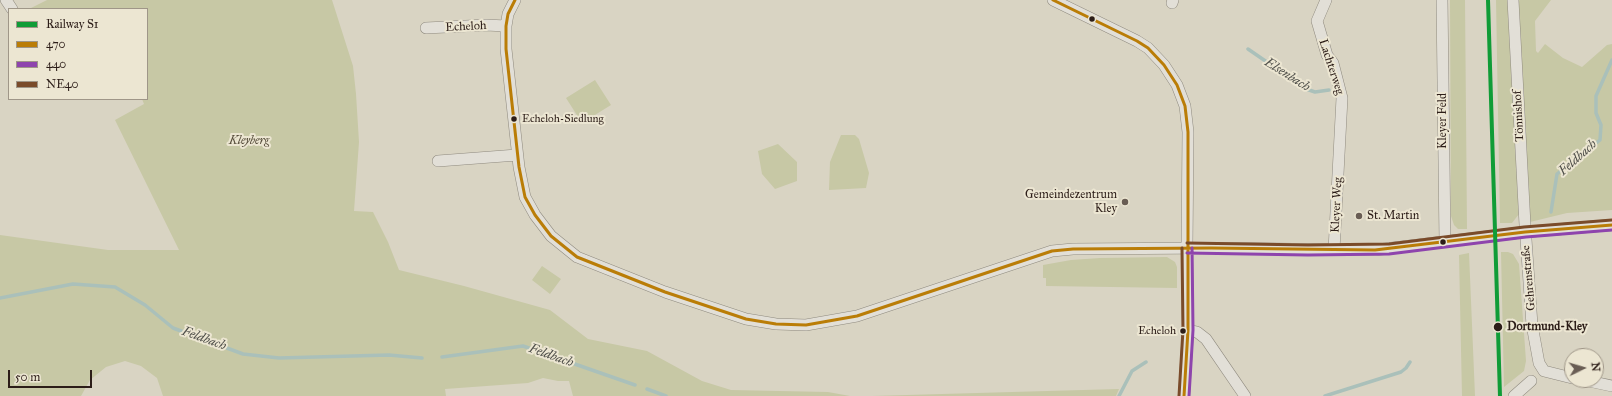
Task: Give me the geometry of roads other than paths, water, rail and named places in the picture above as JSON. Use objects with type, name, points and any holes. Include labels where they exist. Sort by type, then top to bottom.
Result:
[{"type":"street","points":[[515,0],[508,14],[506,26],[506,48],[517,155],[525,197],[535,215],[551,236],[577,257],[679,297],[746,319],[776,324],[806,325],[857,316],[1052,251],[1090,248],[1186,248]]},
{"type":"street","points":[[1053,0],[1137,40],[1148,48],[1164,65],[1177,85],[1185,106],[1188,132],[1186,248],[1188,330],[1184,396]]},
{"type":"street","name":"Lachterweg","points":[[1326,0],[1317,21],[1341,89],[1342,98],[1339,160]]},
{"type":"street","name":"Kleyer Feld","points":[[1442,0],[1445,242]]},
{"type":"street","name":"Tönnishof","points":[[1513,0],[1525,232]]},
{"type":"street","name":"Echeloh","points":[[426,28],[486,25],[506,26]]},
{"type":"street","points":[[438,161],[517,155]]},
{"type":"street","name":"Kleyer Weg","points":[[1334,250],[1339,160]]},
{"type":"street","name":"Kleyer Weg","points":[[1186,248],[1334,250],[1389,249],[1525,232],[1612,225]]},
{"type":"street","name":"Gehrenstraße","points":[[1525,232],[1532,325],[1539,363],[1544,371],[1564,376]]},
{"type":"street","points":[[1188,330],[1197,332],[1206,339],[1245,396]]},
{"type":"street","points":[[1514,396],[1531,381]]},
{"type":"waterway","name":"Elsenbach","points":[[1248,49],[1306,89],[1315,92],[1329,90]]},
{"type":"waterway","name":"Feldbach","points":[[1551,212],[1557,174],[1600,140],[1601,125],[1596,113],[1596,96],[1612,60]]},
{"type":"waterway","name":"Feldbach","points":[[0,298],[73,284],[115,287],[145,305],[173,328],[243,354],[279,358],[389,355],[422,358]]},
{"type":"waterway","name":"Feldbach","points":[[442,357],[523,346],[635,385]]},
{"type":"waterway","name":"Feldbach","points":[[1119,396],[1132,371],[1146,362]]},
{"type":"waterway","name":"Feldbach","points":[[1325,396],[1401,372],[1410,362]]},
{"type":"waterway","name":"Feldbach","points":[[647,389],[666,396]]},
{"type":"rail line","name":"S1","points":[[1488,0],[1500,396]]},
{"type":"place","name":"Echeloh-Siedlung","points":[[514,119]]},
{"type":"place","name":"Gemeindezentrum Kley","points":[[1125,202]]},
{"type":"place","name":"St. Martin","points":[[1359,216]]},
{"type":"place","name":"Dortmund-Kley","points":[[1498,327]]},
{"type":"place","name":"Echeloh","points":[[1183,331]]},
{"type":"park label","name":"Kleyberg","points":[[249,141]]}]
